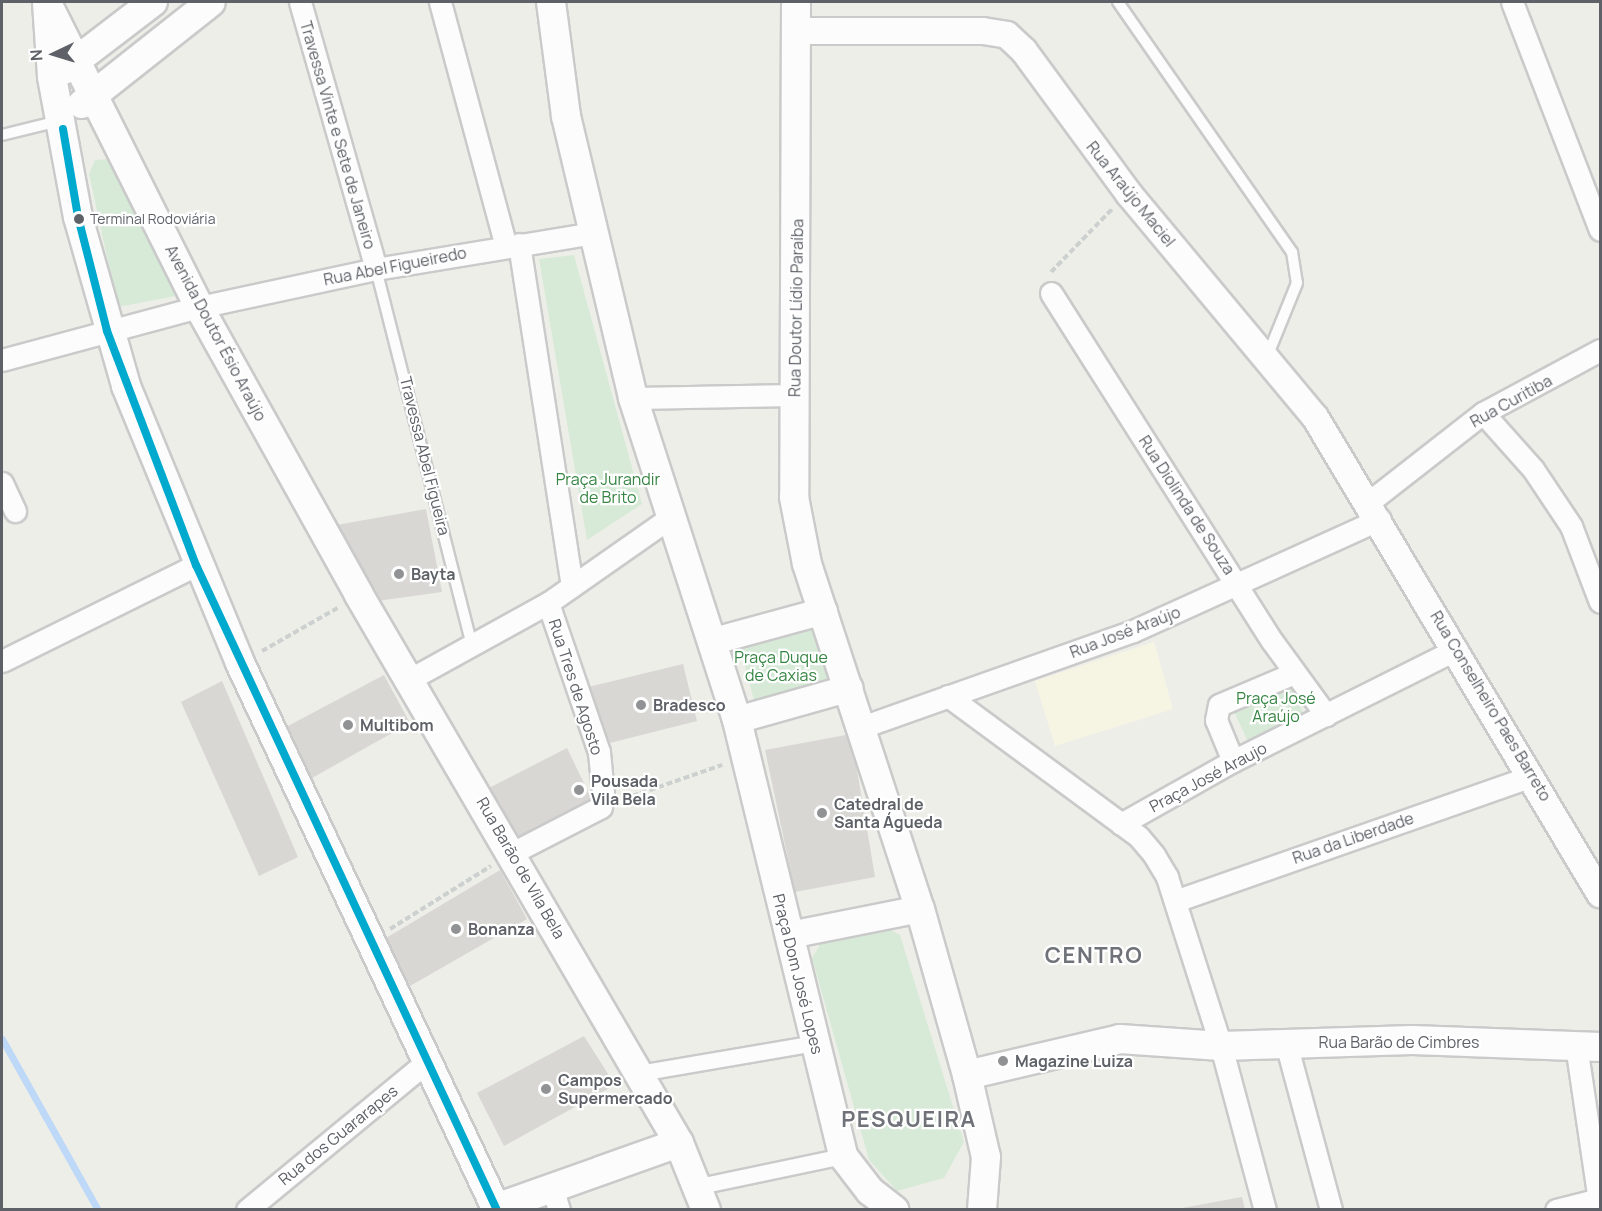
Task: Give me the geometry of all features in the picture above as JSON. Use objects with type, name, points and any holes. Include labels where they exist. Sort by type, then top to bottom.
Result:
[{"type":"main road","name":"Avenida Doutor Ésio Araújo","points":[[46,2],[80,60],[199,307],[359,595]]},
{"type":"main road","name":"Avenida Doutor Ésio Araújo","points":[[46,2],[52,77],[78,217],[107,331],[196,565],[370,942],[429,1060],[494,1209]]},
{"type":"main road","points":[[52,77],[80,60],[153,2]]},
{"type":"main road","points":[[61,120],[211,2]]},
{"type":"main road","points":[[551,2],[566,116],[633,398],[668,519]]},
{"type":"main road","name":"Rua Doutor Lídio Paraíba","points":[[796,2],[798,31],[794,496],[824,611],[850,688]]},
{"type":"main road","name":"Praça Dom José Lopes","points":[[668,519],[714,641],[737,720],[843,1156],[870,1191],[894,1209]]},
{"type":"main road","name":"Rua Barão de Vila Bela","points":[[359,595],[412,678],[679,1143],[702,1198]]},
{"type":"main road","points":[[850,688],[920,909],[967,1075],[986,1157],[984,1199],[958,1209]]},
{"type":"main road","points":[[1588,1046],[1600,1030]]},
{"type":"main road","name":"Rua Barão de Cimbres","points":[[967,1075],[1120,1039],[1221,1046],[1286,1043],[1588,1046]]},
{"type":"main road","points":[[494,1209],[555,1198],[679,1143]]},
{"type":"street","name":"Travessa Vinte e Sete de Janeiro","points":[[300,2],[375,269]]},
{"type":"street","points":[[440,2],[512,245],[572,586]]},
{"type":"street","points":[[1512,2],[1600,230]]},
{"type":"street","name":"Rua Araújo Maciel","points":[[798,31],[1007,35],[1129,194],[1315,417],[1374,510]]},
{"type":"street","name":"Rua Abel Figueiredo","points":[[2,360],[199,307],[375,269],[593,233]]},
{"type":"street","name":"Rua Diolinda de Souza","points":[[1051,293],[1294,673],[1326,715]]},
{"type":"street","name":"Rua Curitiba","points":[[1374,510],[1483,413],[1600,350]]},
{"type":"street","points":[[633,398],[795,395]]},
{"type":"street","points":[[1483,413],[1533,469],[1571,526],[1600,602]]},
{"type":"street","points":[[2,483],[15,512]]},
{"type":"street","name":"Rua José Araújo","points":[[862,728],[1240,587],[1374,510]]},
{"type":"street","name":"Rua Conselheiro Paes Barreto","points":[[1374,510],[1600,894]]},
{"type":"street","points":[[412,678],[471,643],[548,603],[668,519]]},
{"type":"street","points":[[2,661],[196,565]]},
{"type":"street","name":"Rua Tres de Agosto","points":[[548,603],[599,752],[601,807]]},
{"type":"street","points":[[714,641],[824,611]]},
{"type":"street","name":"Praça José Araujo","points":[[1120,824],[1233,761],[1457,649]]},
{"type":"street","points":[[1233,761],[1216,720],[1219,705],[1294,673]]},
{"type":"street","points":[[737,720],[850,688]]},
{"type":"street","points":[[948,696],[1120,824],[1154,855],[1175,901],[1221,1046],[1265,1209]]},
{"type":"street","name":"Rua da Liberdade","points":[[1175,901],[1532,776]]},
{"type":"street","points":[[512,853],[601,807]]},
{"type":"street","points":[[790,935],[920,909]]},
{"type":"street","points":[[639,1073],[815,1043]]},
{"type":"street","points":[[1286,1043],[1331,1209]]},
{"type":"street","points":[[1556,1209],[1600,1204],[1588,1046]]},
{"type":"street","name":"Rua dos Guararapes","points":[[247,1209],[429,1060]]},
{"type":"street","points":[[702,1198],[843,1156]]},
{"type":"lane","points":[[1118,2],[1292,252],[1297,283],[1267,359]]},
{"type":"lane","points":[[2,135],[61,120]]},
{"type":"lane","name":"Travessa Abel Figueira","points":[[375,269],[471,643]]},
{"type":"path","points":[[1051,293],[1047,278],[1063,255],[1129,194]]},
{"type":"path","points":[[240,663],[359,595]]},
{"type":"path","points":[[601,807],[746,757]]},
{"type":"path","points":[[370,942],[512,853]]},
{"type":"shaded area","points":[[1154,642],[1173,709],[1055,746],[1035,681]]},
{"type":"green space","points":[[110,159],[176,296],[118,307],[89,174],[95,160]]},
{"type":"green space","name":"Praça Jurandir de Brito","points":[[574,255],[642,504],[587,540],[539,259]]},
{"type":"green space","name":"Praça Duque de Caxias","points":[[813,626],[834,681],[755,704],[740,647]]},
{"type":"green space","name":"Praça José Araújo","points":[[1288,681],[1304,715],[1247,740],[1233,709]]},
{"type":"green space","points":[[882,925],[900,935],[964,1142],[944,1178],[897,1191],[869,1160],[812,958],[821,943]]},
{"type":"building","points":[[426,509],[442,592],[377,601],[331,526]]},
{"type":"building","name":"Bradesco","points":[[683,664],[697,721],[602,745],[584,688]]},
{"type":"building","name":"Multibom","points":[[384,675],[410,723],[312,778],[286,727]]},
{"type":"building","points":[[222,681],[298,857],[259,876],[181,702]]},
{"type":"building","name":"Catedral de Santa Águeda","points":[[851,734],[875,877],[795,892],[765,750]]},
{"type":"building","points":[[567,748],[594,804],[517,844],[485,790]]},
{"type":"building","name":"Bonanza","points":[[500,870],[527,919],[410,986],[386,938]]},
{"type":"building","name":"Campos Supermercado","points":[[584,1036],[615,1085],[504,1146],[477,1093]]},
{"type":"building","points":[[1242,1197],[1245,1209],[1182,1209],[1182,1208]]},
{"type":"waterway","points":[[2,1039],[98,1210]]},
{"type":"transit line","points":[[63,129],[78,217],[107,331],[196,565],[496,1208]]},
{"type":"place","name":"Terminal Rodoviária","points":[[79,219]]},
{"type":"place","name":"Bayta","points":[[399,574]]},
{"type":"place","name":"Bradesco","points":[[641,705]]},
{"type":"place","name":"Multibom","points":[[348,725]]},
{"type":"place","name":"Pousada Vila Bela","points":[[579,790]]},
{"type":"place","name":"Catedral de Santa Águeda","points":[[822,813]]},
{"type":"place","name":"Bonanza","points":[[456,929]]},
{"type":"place","name":"Magazine Luiza","points":[[1003,1061]]},
{"type":"place","name":"Campos Supermercado","points":[[546,1089]]},
{"type":"district","name":"CENTRO","points":[[1094,956]]},
{"type":"district","name":"PESQUEIRA","points":[[909,1120]]}]
